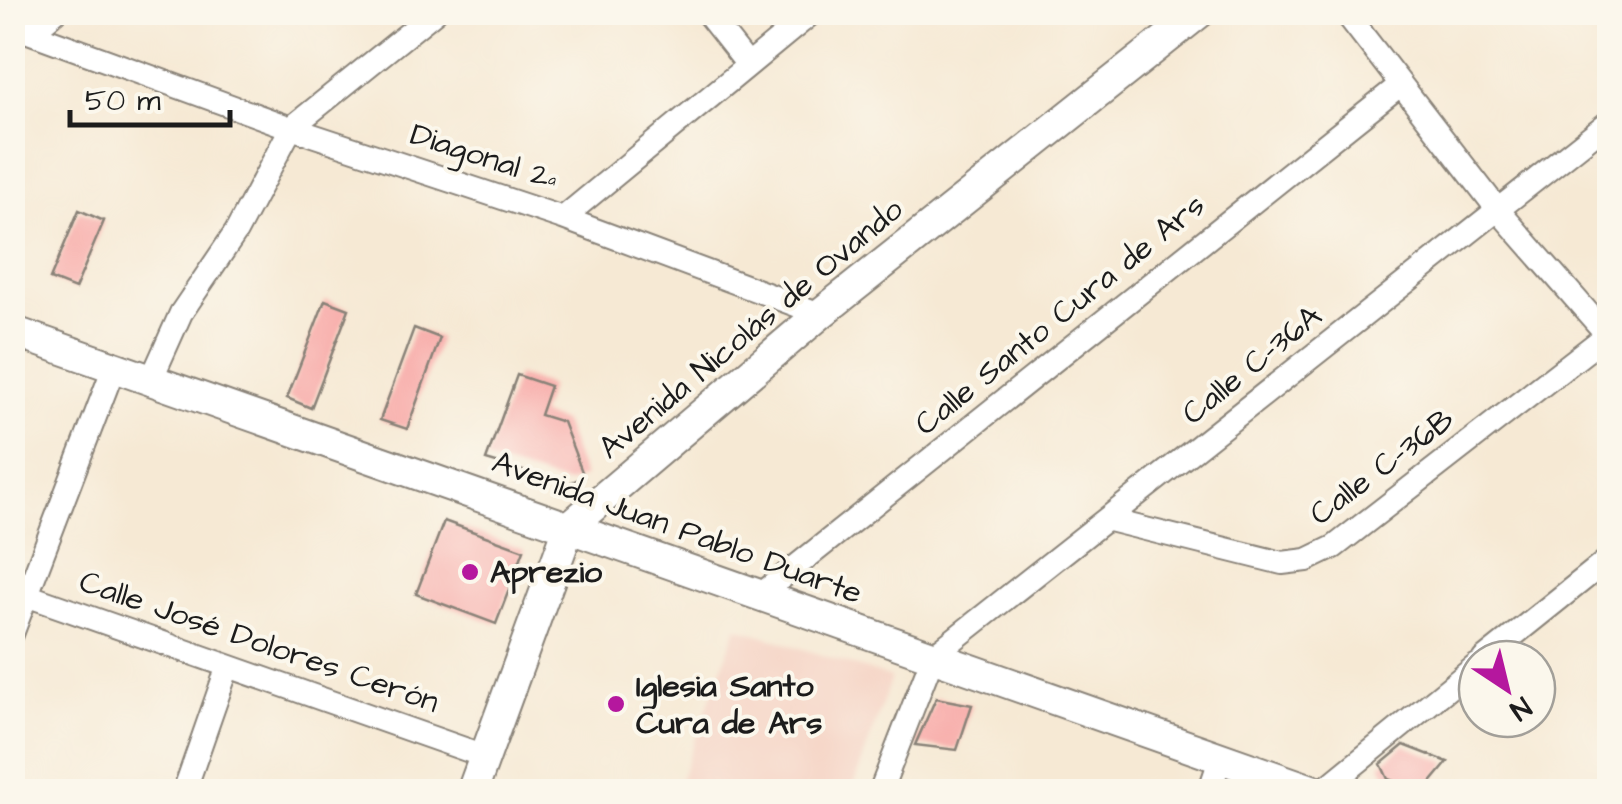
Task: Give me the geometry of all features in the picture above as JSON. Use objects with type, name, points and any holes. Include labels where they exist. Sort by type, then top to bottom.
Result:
[{"type":"main road","name":"Avenida Nicolás de Ovando","points":[[472,792],[569,526],[820,314],[1200,12]]},
{"type":"main road","name":"Avenida Juan Pablo Duarte","points":[[12,330],[1319,792]]},
{"type":"street","points":[[22,29],[55,12]]},
{"type":"street","points":[[151,380],[181,313],[236,232],[291,128],[435,12]]},
{"type":"street","points":[[706,12],[748,65]]},
{"type":"street","points":[[563,218],[812,12]]},
{"type":"street","points":[[1344,12],[1498,210],[1608,337]]},
{"type":"street","name":"Diagonal 2ª","points":[[22,29],[291,128],[563,218],[820,314]]},
{"type":"street","name":"Calle Santo Cura de Ars","points":[[760,596],[1400,85]]},
{"type":"street","name":"Calle C-36A","points":[[933,656],[1610,121]]},
{"type":"street","name":"Calle C-36B","points":[[1109,520],[1282,563],[1307,560],[1334,548],[1608,337]]},
{"type":"street","points":[[12,634],[20,592],[114,367]]},
{"type":"street","points":[[1509,639],[1610,558]]},
{"type":"street","name":"Calle José Dolores Cerón","points":[[20,592],[484,756]]},
{"type":"street","points":[[880,792],[933,656]]},
{"type":"street","points":[[184,792],[228,666]]},
{"type":"street","points":[[1319,792],[1457,681]]},
{"type":"street","points":[[1209,792],[1220,757]]},
{"type":"shaded area","points":[[737,627],[891,678],[852,791],[676,791]]},
{"type":"building","points":[[79,210],[104,221],[75,289],[50,279]]},
{"type":"building","points":[[325,300],[349,309],[311,408],[287,398]]},
{"type":"building","points":[[414,328],[440,338],[407,429],[380,420]]},
{"type":"building","points":[[517,375],[550,386],[540,415],[563,422],[584,477],[567,484],[486,460]]},
{"type":"building","name":"Aprezio","points":[[444,521],[524,550],[496,624],[416,594]]},
{"type":"building","points":[[936,698],[972,705],[957,750],[915,745]]},
{"type":"building","points":[[1404,745],[1448,762],[1423,792],[1388,779],[1381,764]]},
{"type":"place","name":"Aprezio","points":[[470,572]]},
{"type":"place","name":"Iglesia Santo Cura de Ars","points":[[616,704]]}]
